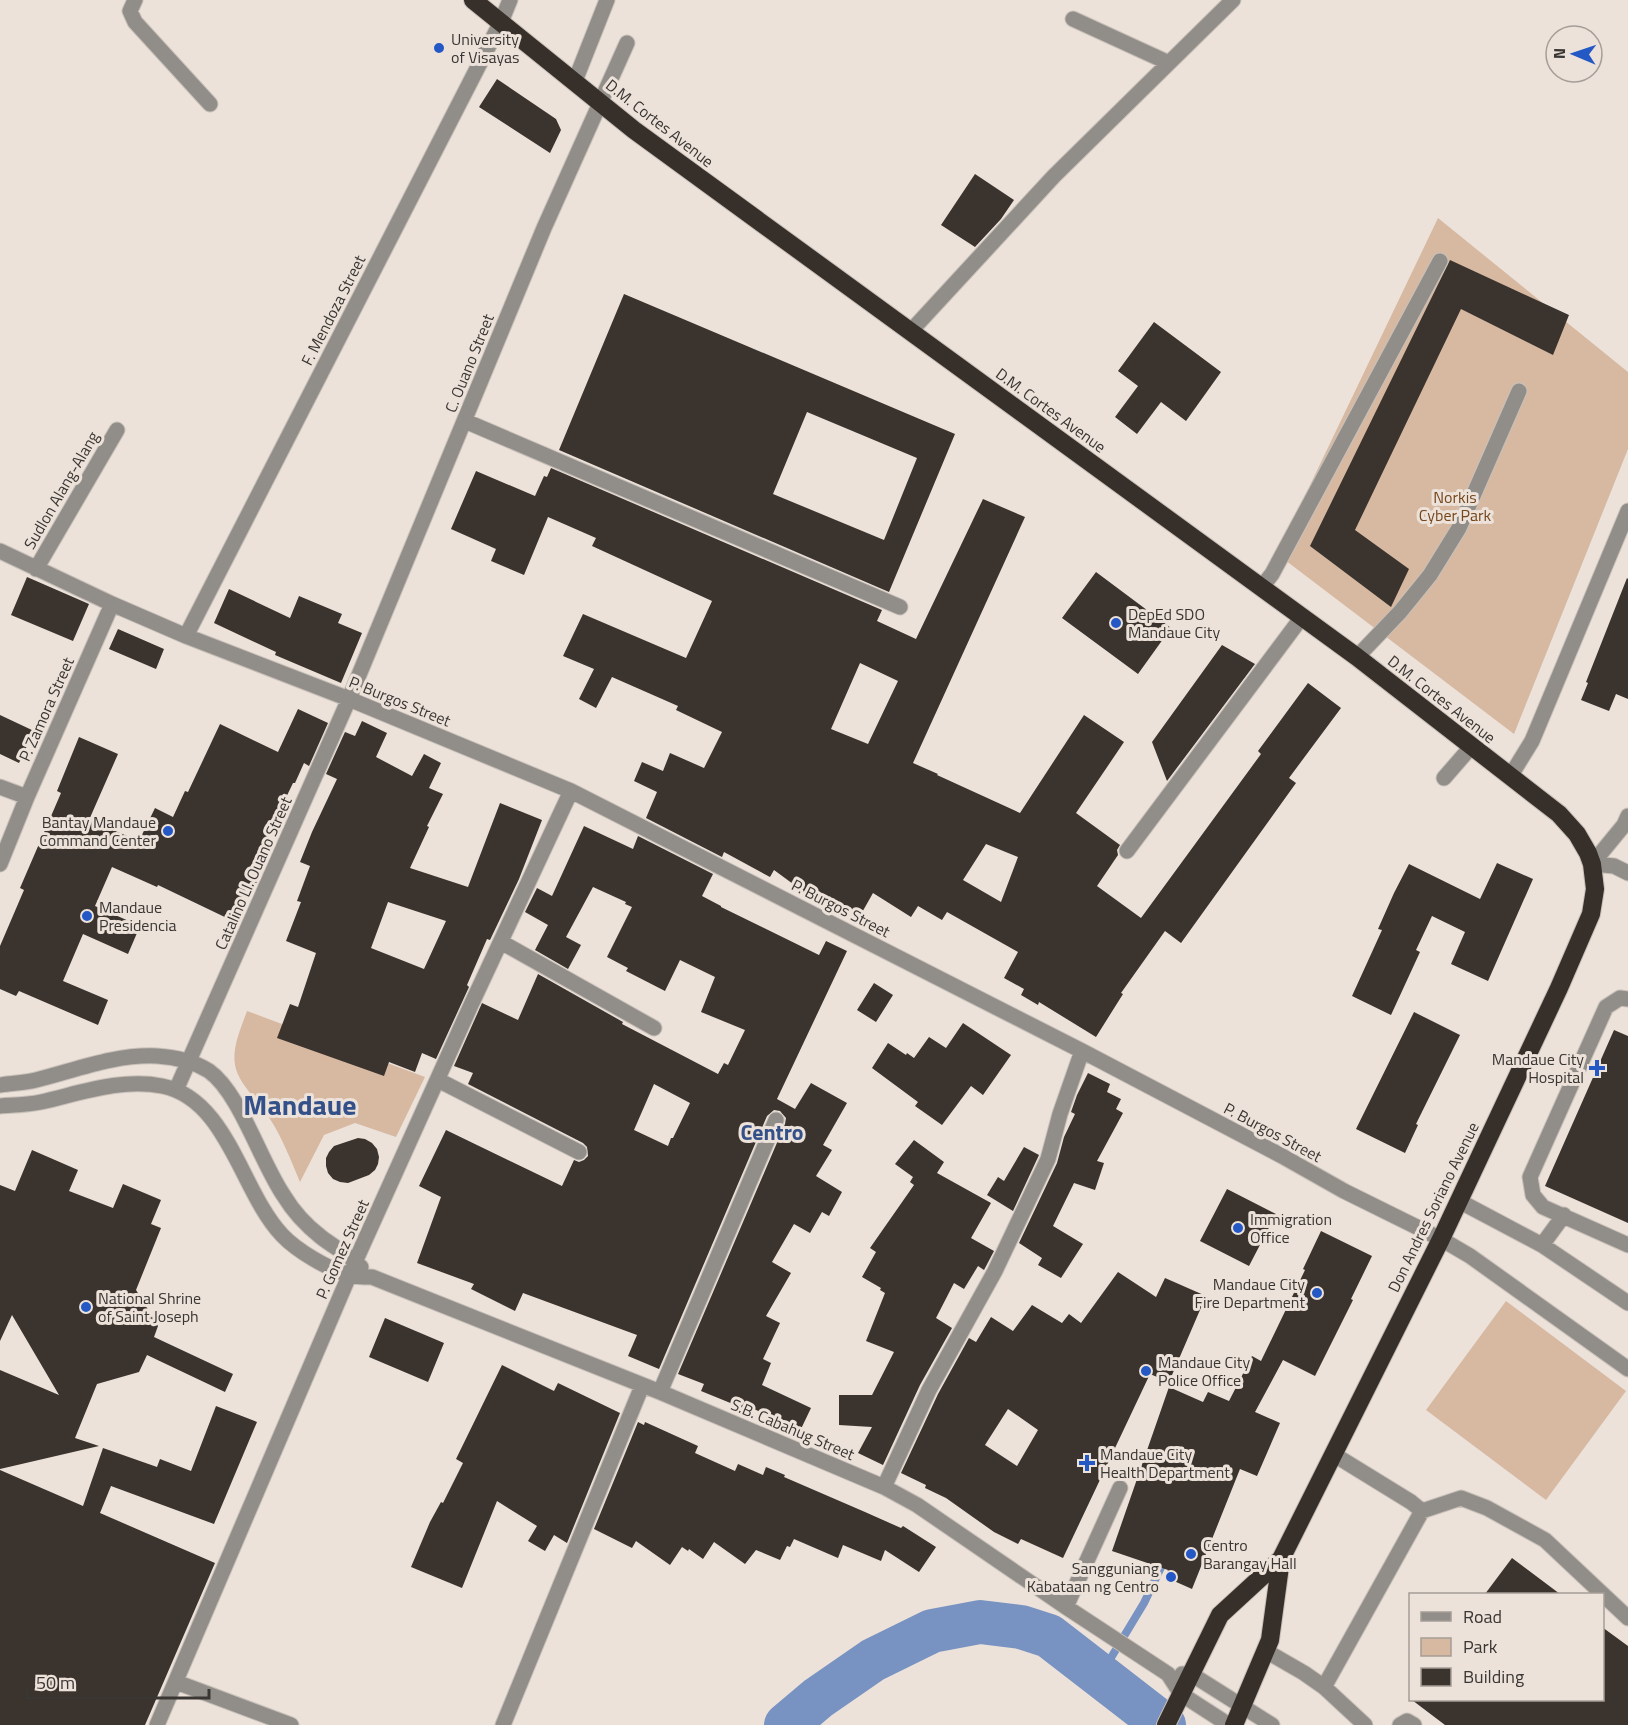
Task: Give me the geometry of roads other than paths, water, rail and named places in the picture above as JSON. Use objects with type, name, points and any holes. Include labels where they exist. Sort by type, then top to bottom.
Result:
[{"type":"highway","name":"D.M. Cortes Avenue","points":[[473,0],[634,130],[1357,657],[1471,747],[1511,775],[1559,814],[1584,845],[1592,864]]},
{"type":"highway","name":"Don Andres Soriano Avenue","points":[[1234,1725],[1270,1640],[1281,1559],[1441,1239],[1559,988],[1591,914],[1595,889],[1592,864]]},
{"type":"highway","name":"Don Andres Soriano Avenue","points":[[1166,1725],[1220,1615],[1281,1559]]},
{"type":"street","points":[[135,0],[130,11],[135,22],[210,104]]},
{"type":"street","name":"F. Mendoza Street","points":[[186,636],[501,22],[510,0]]},
{"type":"street","points":[[575,81],[607,0]]},
{"type":"street","points":[[910,332],[1054,176],[1233,0]]},
{"type":"street","points":[[1073,19],[1169,63]]},
{"type":"street","name":"C. Ouano Street","points":[[349,699],[544,228],[627,43]]},
{"type":"street","points":[[1261,588],[1272,574],[1440,261]]},
{"type":"street","points":[[1357,657],[1400,612],[1430,575],[1459,528],[1519,391]]},
{"type":"street","points":[[465,421],[900,607]]},
{"type":"street","name":"Sudlon Alang-Alang","points":[[36,569],[117,430]]},
{"type":"street","points":[[1511,775],[1532,741],[1628,511]]},
{"type":"street","name":"P. Burgos Street","points":[[0,551],[186,636],[349,699],[571,791],[1082,1051],[1344,1191],[1441,1239],[1470,1256],[1628,1369]]},
{"type":"street","name":"P. Zamora Street","points":[[0,864],[112,603]]},
{"type":"street","points":[[1127,851],[1302,617]]},
{"type":"street","name":"Catalino Ll. Ouano Street","points":[[176,1090],[349,699]]},
{"type":"street","points":[[1444,778],[1471,747]]},
{"type":"street","points":[[0,787],[27,797]]},
{"type":"street","name":"P. Gomez Street","points":[[158,1725],[352,1268],[438,1080],[467,1003],[501,942],[571,791]]},
{"type":"street","points":[[1592,864],[1624,825],[1628,816]]},
{"type":"street","points":[[1592,864],[1614,866],[1628,873]]},
{"type":"street","points":[[501,942],[654,1028]]},
{"type":"street","points":[[1628,999],[1620,998],[1606,1007],[1530,1176],[1533,1195],[1543,1207],[1628,1245]]},
{"type":"street","points":[[884,1486],[929,1390],[995,1271],[1047,1159],[1082,1051]]},
{"type":"street","name":"S.B. Cabahug Street","points":[[0,1084],[33,1081],[118,1058],[156,1056],[189,1061],[211,1073],[224,1087],[283,1196],[310,1227],[352,1268]]},
{"type":"street","points":[[118,1058],[120,1084]]},
{"type":"street","points":[[438,1080],[579,1152]]},
{"type":"street","name":"S.B. Cabahug Street","points":[[0,1106],[38,1102],[120,1084],[149,1084],[176,1090],[195,1101],[216,1124],[262,1208],[282,1235],[310,1255],[352,1268],[660,1392],[884,1486],[917,1505],[1168,1674],[1178,1701],[1229,1725]]},
{"type":"street","points":[[660,1392],[776,1120]]},
{"type":"street","points":[[1459,1202],[1542,1245],[1628,1303]]},
{"type":"street","points":[[1542,1245],[1564,1215]]},
{"type":"street","points":[[503,1725],[642,1386]]},
{"type":"street","points":[[1333,1454],[1422,1511]]},
{"type":"street","points":[[1066,1607],[1120,1488]]},
{"type":"street","points":[[1324,1687],[1422,1511],[1461,1498],[1487,1508],[1545,1540],[1602,1593]]},
{"type":"street","points":[[1604,1595],[1628,1617]]},
{"type":"street","points":[[1266,1651],[1324,1687],[1365,1725]]},
{"type":"street","points":[[1168,1674],[1191,1674],[1272,1725]]},
{"type":"street","points":[[176,1682],[291,1725]]},
{"type":"street","points":[[1400,1725],[1407,1721],[1414,1725]]},
{"type":"waterway","points":[[1100,1676],[1144,1603],[1165,1559]]},
{"type":"waterway","points":[[786,1725],[818,1698],[873,1660],[932,1631],[980,1622],[1021,1627],[1049,1636],[1164,1725]]},
{"type":"place","name":"University of Visayas","points":[[439,48]]},
{"type":"place","name":"DepEd SDO Mandaue City","points":[[1116,623]]},
{"type":"place","name":"Bantay Mandaue Command Center","points":[[168,831]]},
{"type":"place","name":"Mandaue Presidencia","points":[[87,916]]},
{"type":"place","name":"Mandaue City Hospital","points":[[1597,1068]]},
{"type":"place","name":"Immigration Office","points":[[1238,1228]]},
{"type":"place","name":"Mandaue City Fire Department","points":[[1317,1293]]},
{"type":"place","name":"National Shrine of Saint Joseph","points":[[86,1307]]},
{"type":"place","name":"Mandaue City Police Office","points":[[1146,1371]]},
{"type":"place","name":"Mandaue City Health Department","points":[[1087,1463]]},
{"type":"place","name":"Centro Barangay Hall","points":[[1191,1554]]},
{"type":"place","name":"Sangguniang Kabataan ng Centro","points":[[1171,1577]]},
{"type":"district","name":"Mandaue","points":[[300,1104]]},
{"type":"district","name":"Centro","points":[[772,1132]]},
{"type":"park label","name":"Norkis Cyber Park","points":[[1455,506]]}]
